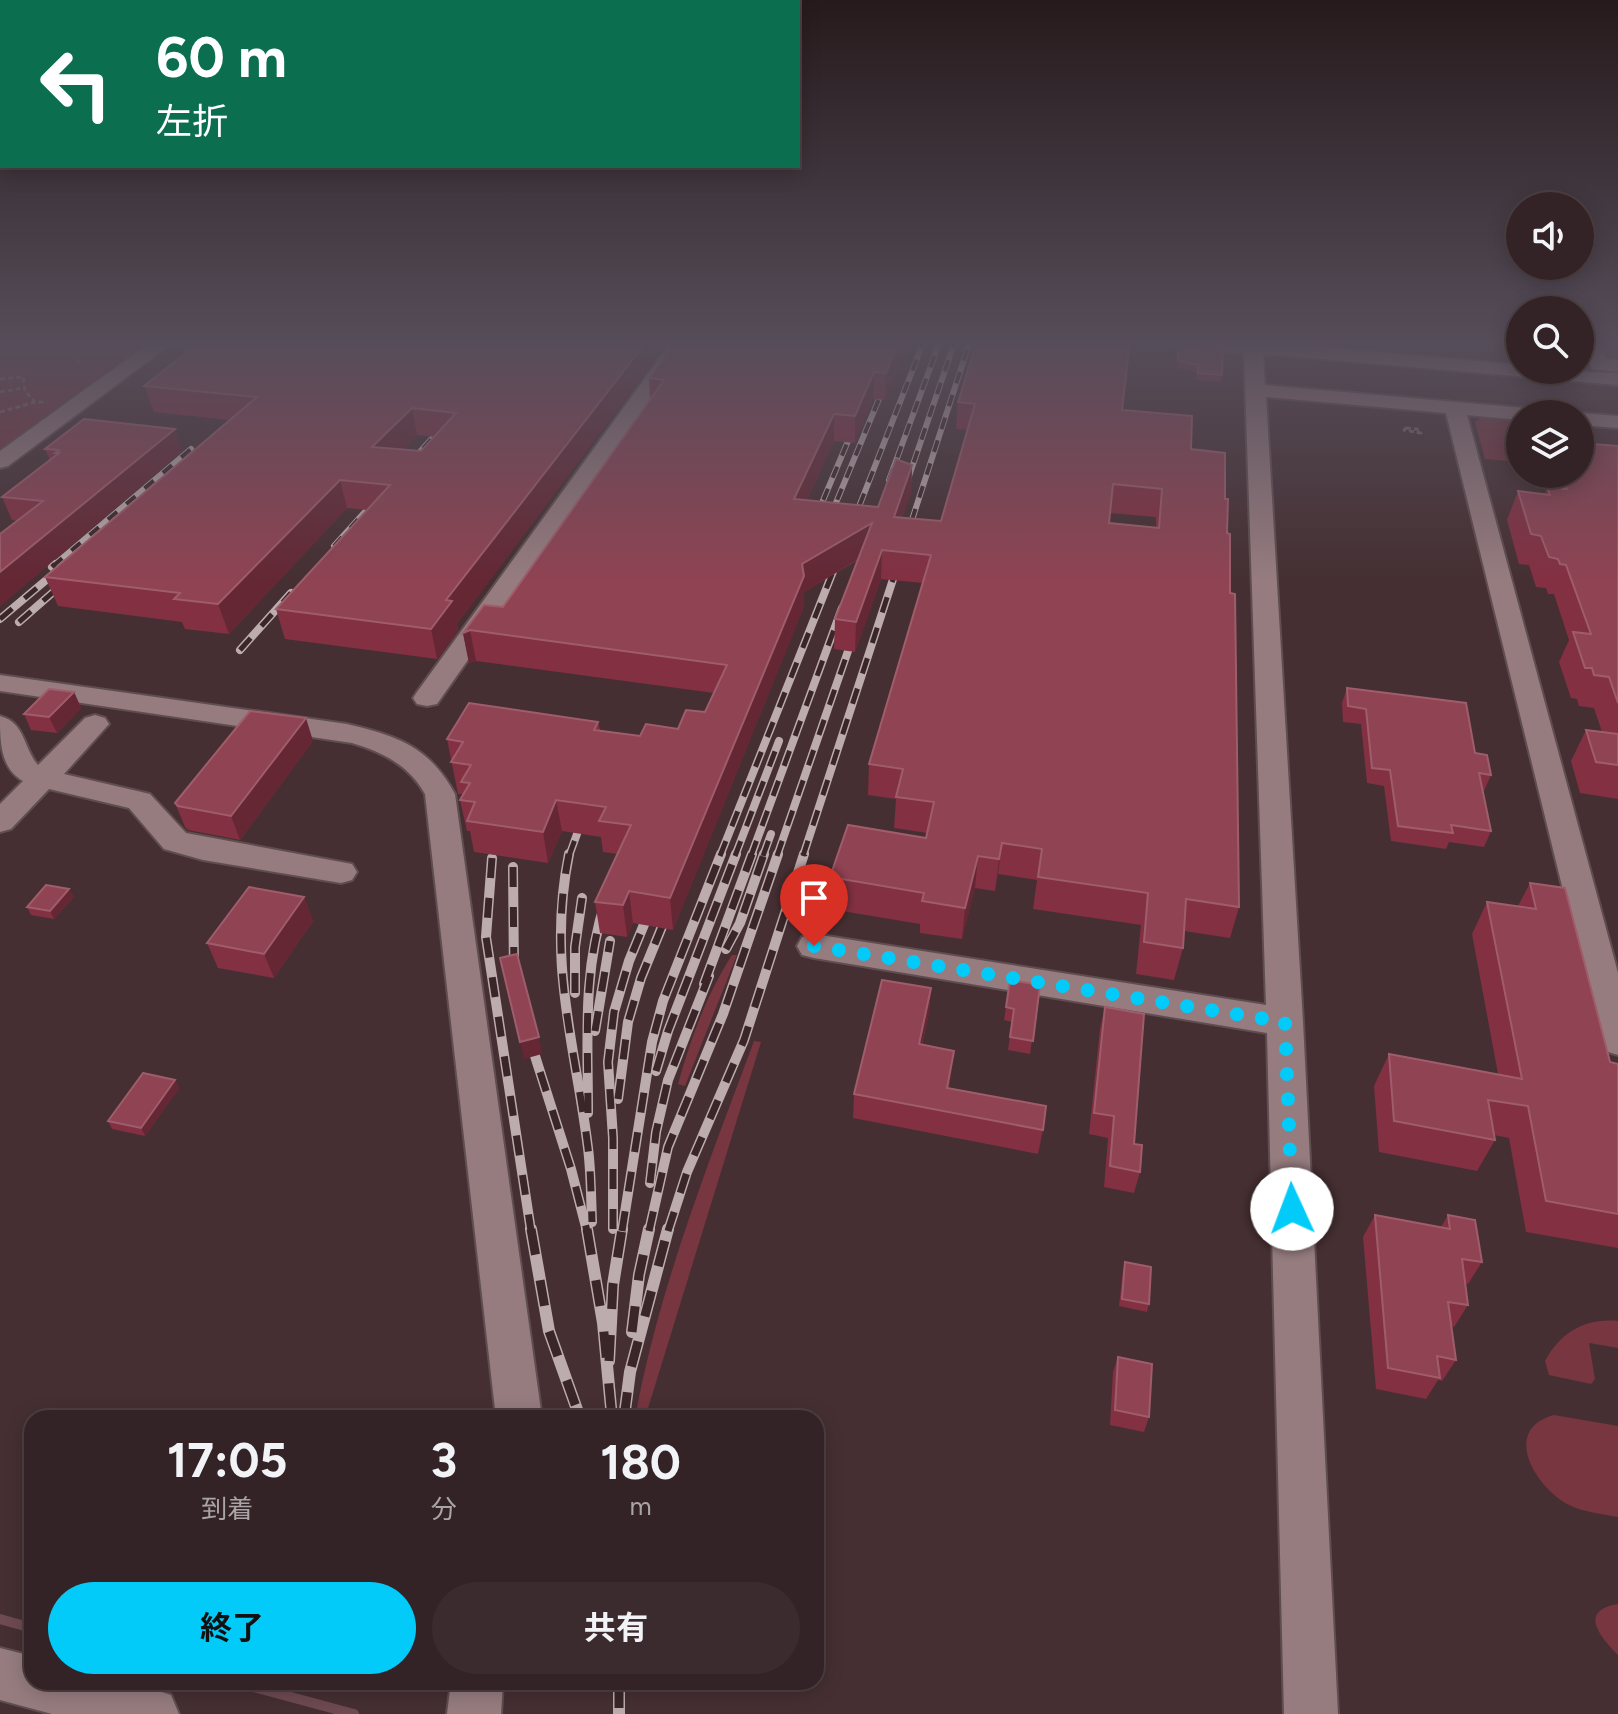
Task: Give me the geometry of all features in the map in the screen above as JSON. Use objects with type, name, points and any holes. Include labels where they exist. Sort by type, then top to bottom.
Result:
[{"type":"street","points":[[0,461],[55,421]]},
{"type":"street","points":[[427,698],[625,421]]},
{"type":"street","points":[[1256,421],[1285,1022],[1311,1714]]},
{"type":"street","points":[[1458,421],[1618,1041]]},
{"type":"street","points":[[0,683],[347,733],[393,747],[412,757],[434,780],[440,794],[518,1410]]},
{"type":"street","points":[[0,822],[95,724]]},
{"type":"street","points":[[0,725],[10,736],[12,753],[20,764],[42,778],[139,801],[165,834],[185,845],[341,872]]},
{"type":"street","points":[[814,946],[1285,1022]]},
{"type":"street","points":[[0,1674],[24,1680]]},
{"type":"street","points":[[61,1690],[152,1714]]},
{"type":"street","points":[[474,1714],[476,1690]]},
{"type":"shaded area","points":[[0,421],[38,421],[0,449]]},
{"type":"shaded area","points":[[1506,421],[1506,461],[1485,459],[1475,422]]},
{"type":"shaded area","points":[[732,955],[737,955],[685,1086],[678,1084],[700,1017]]},
{"type":"shaded area","points":[[754,1041],[761,1042],[647,1410],[637,1410],[657,1321],[702,1180]]},
{"type":"shaded area","points":[[1618,1321],[1618,1348],[1589,1343],[1595,1379],[1591,1384],[1549,1375],[1545,1361],[1566,1335],[1595,1322]]},
{"type":"shaded area","points":[[1554,1415],[1618,1426],[1618,1517],[1569,1505],[1545,1486],[1536,1473],[1526,1446],[1529,1433],[1538,1422]]},
{"type":"shaded area","points":[[1618,1604],[1618,1655],[1600,1634],[1596,1619],[1605,1608]]},
{"type":"building","points":[[81,421],[175,429],[0,572],[0,534],[43,501],[2,497],[59,453],[55,453],[59,450],[45,449]]},
{"type":"building","points":[[229,421],[399,421],[372,447],[421,451],[449,421],[585,421],[446,600],[452,601],[431,629],[276,609],[390,485],[340,480],[218,604],[174,599],[180,593],[45,577]]},
{"type":"building","points":[[635,421],[831,421],[794,499],[878,507],[896,459],[912,465],[894,517],[941,521],[970,421],[1192,421],[1191,449],[1225,453],[1230,593],[1235,594],[1239,907],[1186,899],[1183,948],[1144,942],[1148,893],[1038,877],[1042,849],[1002,843],[999,859],[978,856],[965,908],[922,901],[924,893],[830,877],[848,825],[926,838],[934,802],[896,797],[903,769],[869,764],[931,555],[882,550],[856,622],[835,619],[872,523],[802,564],[804,576],[670,898],[629,891],[623,905],[595,902],[631,825],[599,821],[606,807],[556,800],[543,832],[467,821],[475,802],[460,800],[470,783],[461,782],[471,765],[451,762],[463,742],[447,739],[469,703],[598,722],[594,730],[640,736],[646,724],[678,729],[686,710],[705,712],[727,665],[470,630],[463,633],[484,605],[503,607]],"holes":[[[1113,484],[1162,489],[1159,528],[1109,523]]]},
{"type":"building","points":[[1594,444],[1618,446],[1618,703],[1609,677],[1594,675],[1592,668],[1585,668],[1573,632],[1591,634],[1566,565],[1549,557],[1541,536],[1531,534],[1518,491],[1550,495],[1547,488],[1594,488]]},
{"type":"building","points":[[1347,688],[1466,703],[1475,753],[1487,755],[1491,775],[1479,773],[1491,831],[1451,825],[1453,833],[1398,826],[1390,770],[1372,768],[1366,709],[1348,706]]},
{"type":"building","points":[[49,689],[74,692],[49,717],[24,714]]},
{"type":"building","points":[[250,711],[306,718],[231,816],[178,806],[175,803]]},
{"type":"building","points":[[1586,730],[1618,734],[1618,765],[1596,762]]},
{"type":"building","points":[[1530,883],[1565,888],[1610,1062],[1618,1064],[1618,1214],[1546,1201],[1528,1106],[1488,1100],[1495,1140],[1394,1121],[1389,1054],[1522,1079],[1487,902],[1536,909]]},
{"type":"building","points":[[46,885],[69,889],[50,911],[27,907]]},
{"type":"building","points":[[249,887],[304,897],[264,954],[207,943]]},
{"type":"building","points":[[517,954],[539,1037],[520,1042],[500,958]]},
{"type":"building","points":[[882,980],[931,988],[919,1044],[954,1051],[947,1088],[1046,1106],[1043,1130],[854,1094]]},
{"type":"building","points":[[1010,980],[1040,985],[1033,1041],[1010,1037],[1014,1009],[1006,1007]]},
{"type":"building","points":[[1105,1007],[1144,1014],[1134,1144],[1142,1145],[1140,1172],[1110,1166],[1114,1116],[1094,1113]]},
{"type":"building","points":[[143,1073],[175,1080],[141,1128],[108,1121]]},
{"type":"building","points":[[1375,1215],[1450,1229],[1448,1215],[1475,1220],[1482,1262],[1462,1259],[1468,1305],[1448,1302],[1456,1360],[1437,1356],[1440,1378],[1388,1368]]},
{"type":"building","points":[[1125,1262],[1151,1267],[1149,1304],[1122,1299]]},
{"type":"building","points":[[1118,1357],[1152,1364],[1149,1417],[1115,1410]]},
{"type":"waterway","points":[[0,1619],[24,1626]]},
{"type":"waterway","points":[[265,1690],[354,1714]]},
{"type":"railway","points":[[828,522],[870,421]]},
{"type":"railway","points":[[851,527],[893,421]]},
{"type":"railway","points":[[889,480],[911,421]]},
{"type":"railway","points":[[906,485],[928,421]]},
{"type":"railway","points":[[897,566],[944,421]]},
{"type":"railway","points":[[407,466],[447,422]]},
{"type":"railway","points":[[814,522],[856,422]]},
{"type":"railway","points":[[53,566],[191,449]]},
{"type":"railway","points":[[334,546],[382,493]]},
{"type":"railway","points":[[836,566],[841,553]]},
{"type":"railway","points":[[720,856],[836,564]]},
{"type":"railway","points":[[803,856],[898,564]]},
{"type":"railway","points":[[0,619],[64,565]]},
{"type":"railway","points":[[19,622],[67,580]]},
{"type":"railway","points":[[240,650],[291,593]]},
{"type":"railway","points":[[751,856],[842,608]]},
{"type":"railway","points":[[777,856],[856,628]]},
{"type":"railway","points":[[735,856],[779,741]]},
{"type":"railway","points":[[569,856],[585,812]]},
{"type":"railway","points":[[763,856],[771,834]]},
{"type":"railway","points":[[569,854],[563,894],[562,967],[588,1148],[592,1222]]},
{"type":"railway","points":[[622,1231],[652,1042],[663,1001],[721,854]]},
{"type":"railway","points":[[656,1071],[668,1031],[736,854]]},
{"type":"railway","points":[[704,984],[752,854]]},
{"type":"railway","points":[[726,949],[740,923],[764,854]]},
{"type":"railway","points":[[649,1231],[668,1147],[723,1014],[778,854]]},
{"type":"railway","points":[[668,1231],[687,1172],[744,1040],[804,854]]},
{"type":"railway","points":[[492,858],[486,937],[531,1231]]},
{"type":"railway","points":[[513,867],[514,975]]},
{"type":"railway","points":[[575,993],[575,947],[582,898]]},
{"type":"railway","points":[[588,1113],[590,979],[598,927],[606,900]]},
{"type":"railway","points":[[613,1229],[613,1138],[608,1062],[614,1012],[629,961],[652,905]]},
{"type":"railway","points":[[618,1099],[628,1022],[641,978],[670,907]]},
{"type":"railway","points":[[595,1031],[610,941]]},
{"type":"railway","points":[[650,1183],[656,1132],[668,1080],[709,976]]},
{"type":"railway","points":[[528,1034],[571,1169],[587,1231]]},
{"type":"railway","points":[[531,1229],[549,1331],[577,1410]]},
{"type":"railway","points":[[587,1229],[603,1323],[611,1410]]},
{"type":"railway","points":[[609,1361],[613,1285],[622,1229]]},
{"type":"railway","points":[[632,1332],[649,1229]]},
{"type":"railway","points":[[625,1410],[630,1372],[668,1229]]},
{"type":"railway","points":[[619,1690],[619,1714]]},
{"type":"route","points":[[814,946],[1285,1022],[1292,1209]]}]
